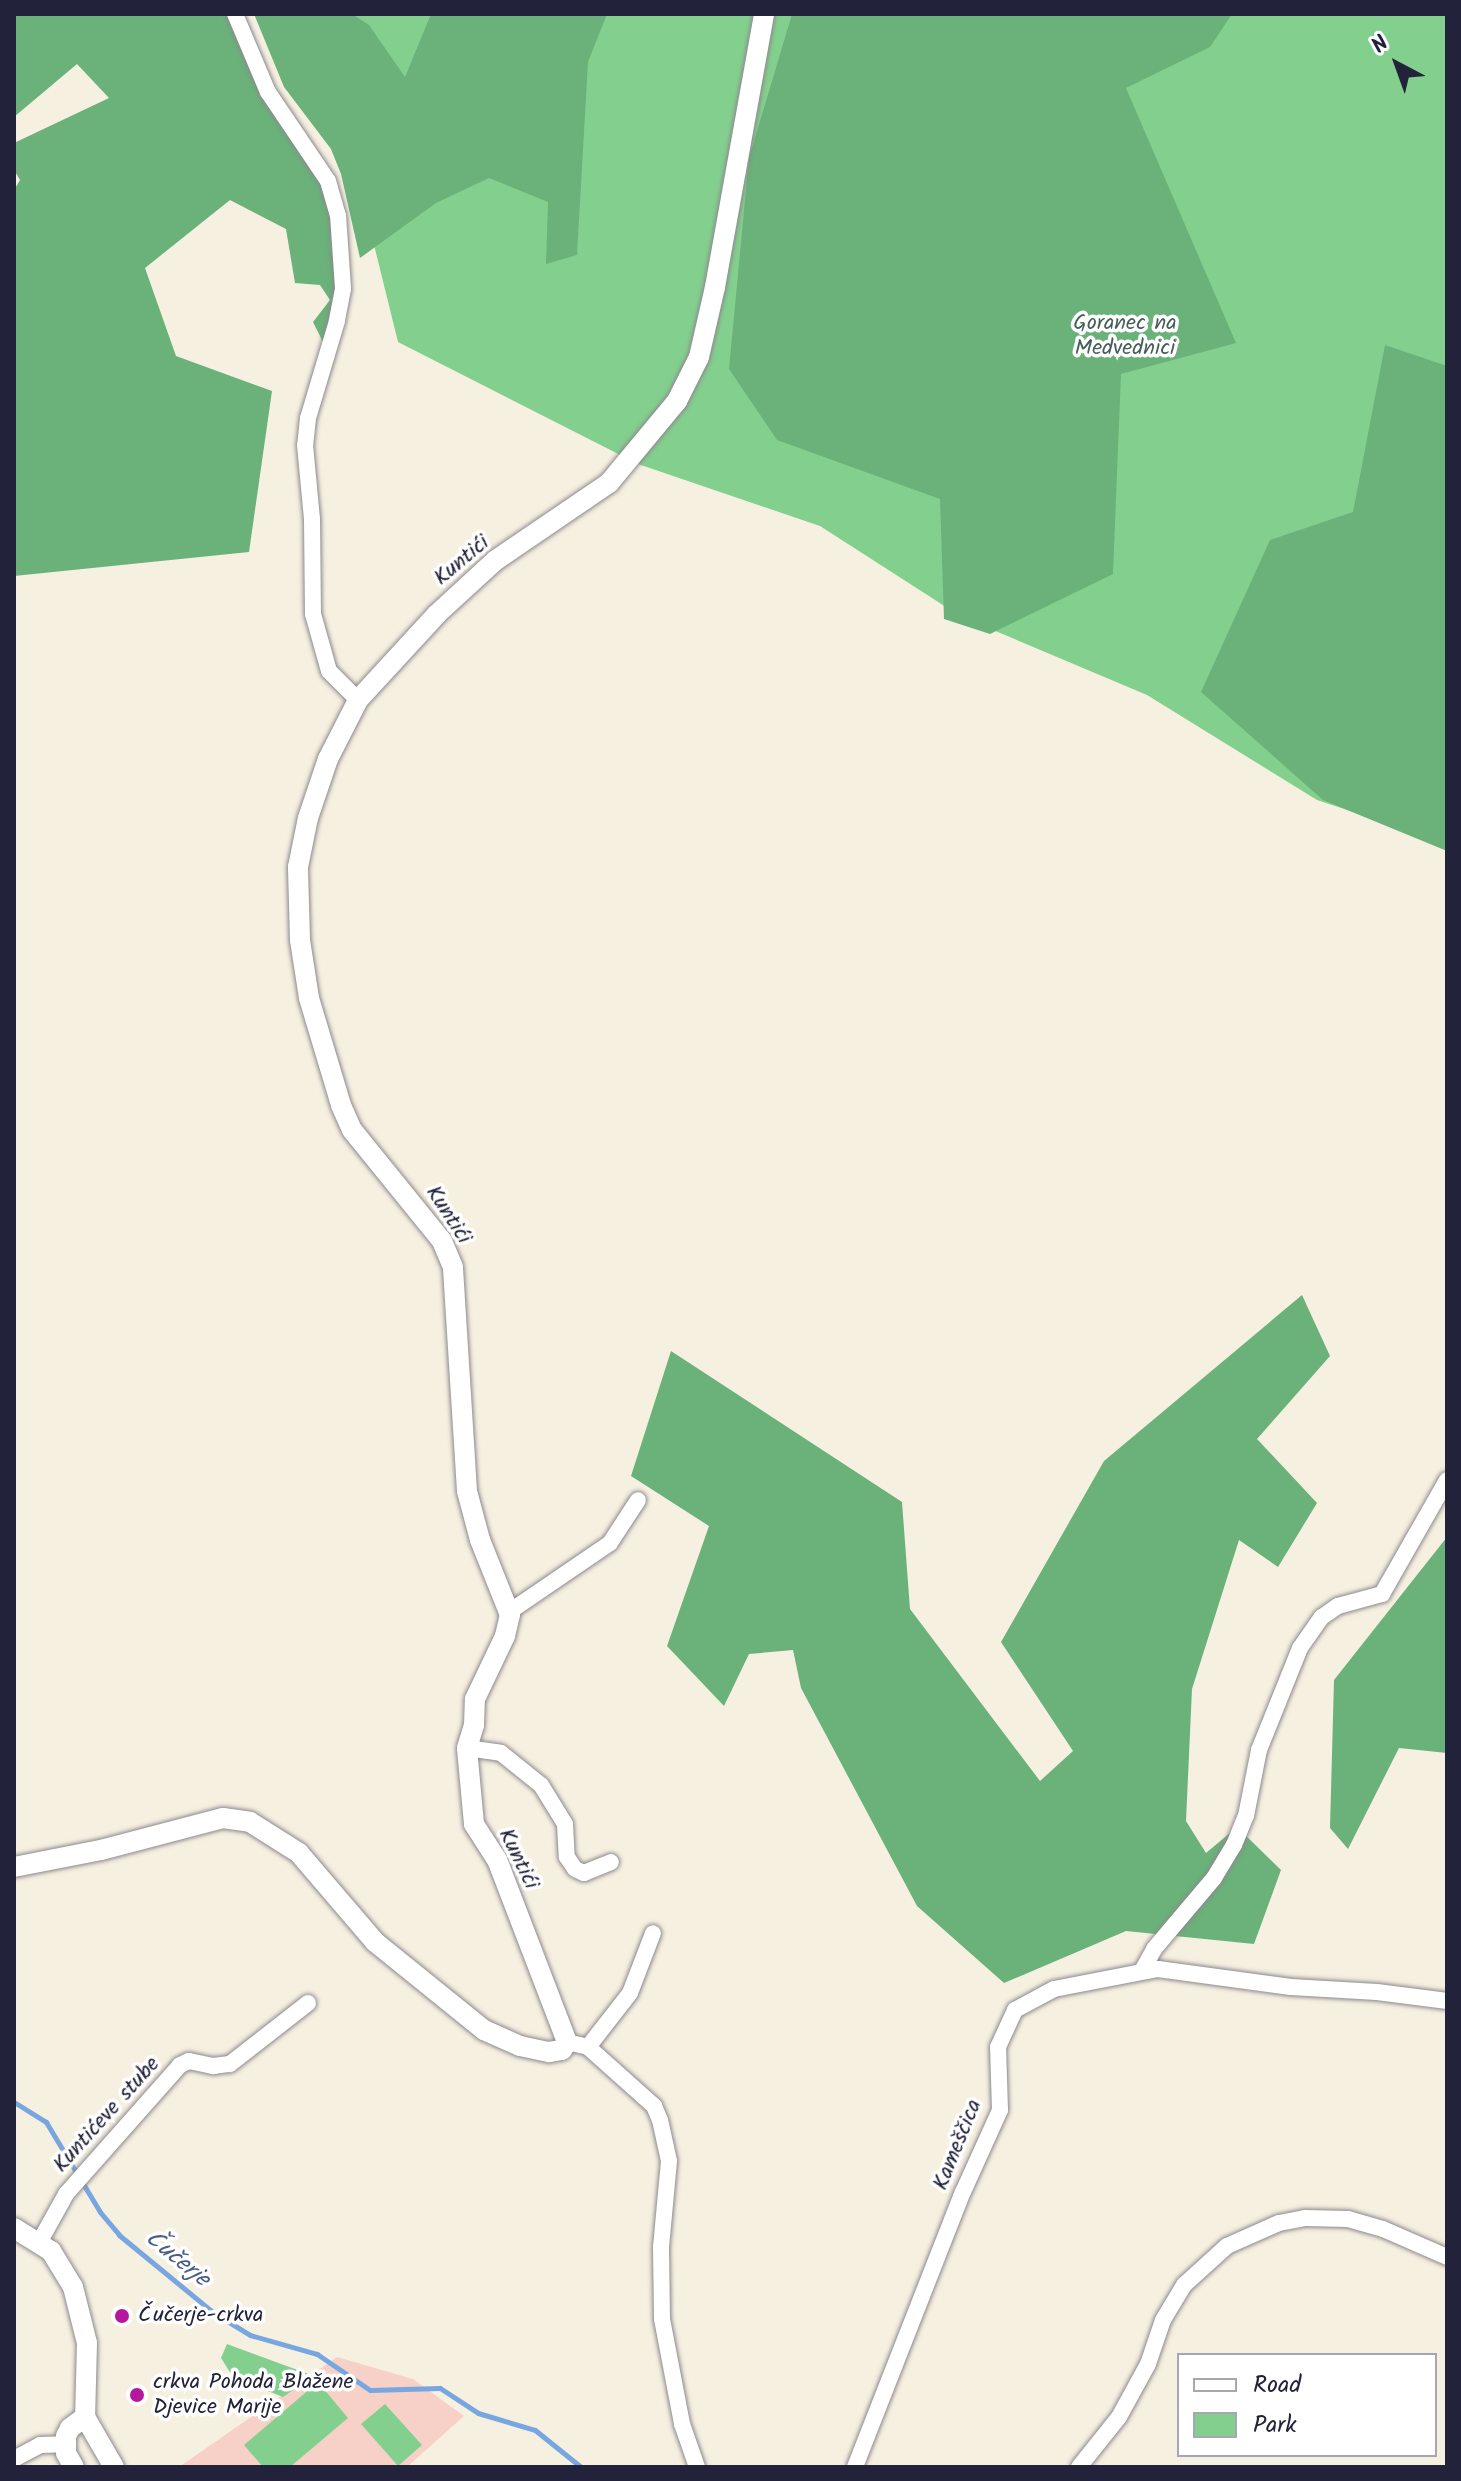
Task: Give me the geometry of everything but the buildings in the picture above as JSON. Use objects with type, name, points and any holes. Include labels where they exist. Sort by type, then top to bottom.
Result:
[{"type":"street","points":[[235,14],[268,92],[328,181],[338,215],[343,289],[337,321],[308,418],[305,445],[312,519],[313,614],[329,671],[358,700]]},
{"type":"street","name":"Kuntići","points":[[567,2042],[497,1860],[474,1824],[467,1748],[474,1725],[475,1699],[505,1636],[509,1612],[480,1540],[467,1491],[453,1267],[442,1241],[420,1209],[352,1130],[341,1105],[307,984],[300,940],[298,867],[308,818],[328,759],[358,700],[427,624],[496,560],[609,483],[649,439],[677,401],[699,357],[715,287],[764,14]]},
{"type":"street","points":[[1142,1971],[1154,1949],[1214,1878],[1234,1845],[1246,1816],[1259,1750],[1300,1648],[1322,1617],[1338,1606],[1382,1594],[1447,1480]]},
{"type":"street","points":[[509,1612],[610,1543],[638,1500]]},
{"type":"street","points":[[467,1748],[501,1753],[541,1785],[565,1824],[567,1857],[575,1869],[584,1873],[611,1862]]},
{"type":"street","points":[[14,1867],[101,1850],[223,1818],[250,1822],[299,1853],[375,1942],[484,2030],[520,2046],[549,2052],[562,2050],[567,2042],[588,2047],[654,2106],[664,2133],[669,2161],[662,2219],[662,2319],[682,2424],[697,2467]]},
{"type":"street","points":[[588,2047],[630,1993],[653,1933]]},
{"type":"street","name":"Kameščica","points":[[853,2465],[963,2192],[1000,2110],[998,2047],[1015,2010],[1054,1989],[1158,1969],[1331,1991],[1377,1992],[1447,2001]]},
{"type":"street","name":"Kuntićeve stube","points":[[40,2241],[79,2180],[180,2065],[189,2061],[213,2066],[230,2064],[308,2003]]},
{"type":"street","points":[[1079,2467],[1119,2417],[1148,2364],[1163,2320],[1184,2285],[1227,2246],[1279,2223],[1305,2218],[1348,2219],[1383,2229],[1447,2257]]},
{"type":"street","points":[[14,2228],[40,2241],[63,2268],[80,2306],[87,2343],[85,2417],[114,2467]]},
{"type":"street","points":[[74,2467],[64,2444],[70,2428],[85,2417]]},
{"type":"street","points":[[14,2459],[40,2445],[64,2444]]},
{"type":"shaded area","points":[[337,2357],[413,2379],[464,2416],[407,2467],[179,2467]]},
{"type":"green space","points":[[14,14],[233,14],[325,180],[340,249],[341,302],[325,346],[313,322],[330,300],[320,285],[295,283],[286,229],[230,200],[145,268],[176,356],[272,391],[249,552],[14,576],[14,190],[20,180],[14,170],[14,143],[109,98],[77,64],[14,117]]},
{"type":"green space","points":[[254,14],[352,14],[369,25],[405,77],[431,14],[607,14],[588,62],[577,255],[546,264],[548,202],[489,178],[436,203],[360,258],[341,174],[331,149],[284,87]]},
{"type":"green space","name":"Goranec na Medvednici","points":[[317,14],[1447,14],[1447,843],[1317,800],[1147,695],[960,616],[820,526],[638,464],[398,342]]},
{"type":"green space","points":[[792,14],[1232,14],[1210,47],[1126,88],[1236,343],[1121,374],[1113,574],[990,634],[944,619],[940,499],[777,440],[729,369],[749,158]]},
{"type":"green space","points":[[1385,345],[1447,366],[1447,851],[1323,800],[1201,692],[1270,540],[1353,512]]},
{"type":"green space","points":[[1302,1295],[1330,1356],[1257,1439],[1317,1503],[1278,1567],[1239,1540],[1192,1689],[1186,1821],[1206,1853],[1237,1827],[1281,1870],[1254,1944],[1126,1931],[1004,1983],[917,1906],[801,1688],[793,1650],[749,1654],[724,1706],[667,1646],[709,1526],[631,1476],[671,1351],[902,1502],[910,1609],[1040,1781],[1073,1751],[1001,1642],[1104,1461]]},
{"type":"green space","points":[[1447,1537],[1447,1753],[1399,1748],[1348,1849],[1330,1828],[1334,1680]]},
{"type":"green space","points":[[227,2344],[314,2376],[283,2397],[233,2377],[221,2358]]},
{"type":"green space","points":[[318,2382],[348,2418],[290,2467],[263,2467],[244,2445]]},
{"type":"green space","points":[[385,2404],[422,2445],[398,2466],[361,2424]]},
{"type":"waterway","name":"Čučerje","points":[[14,2102],[46,2122],[100,2212],[119,2235],[214,2313],[250,2335],[317,2354],[370,2390],[440,2388],[478,2413],[535,2430],[581,2467]]},
{"type":"place","name":"Čučerje-crkva","points":[[122,2316]]},
{"type":"place","name":"crkva Pohoda Blažene Djevice Marije","points":[[137,2395]]}]
